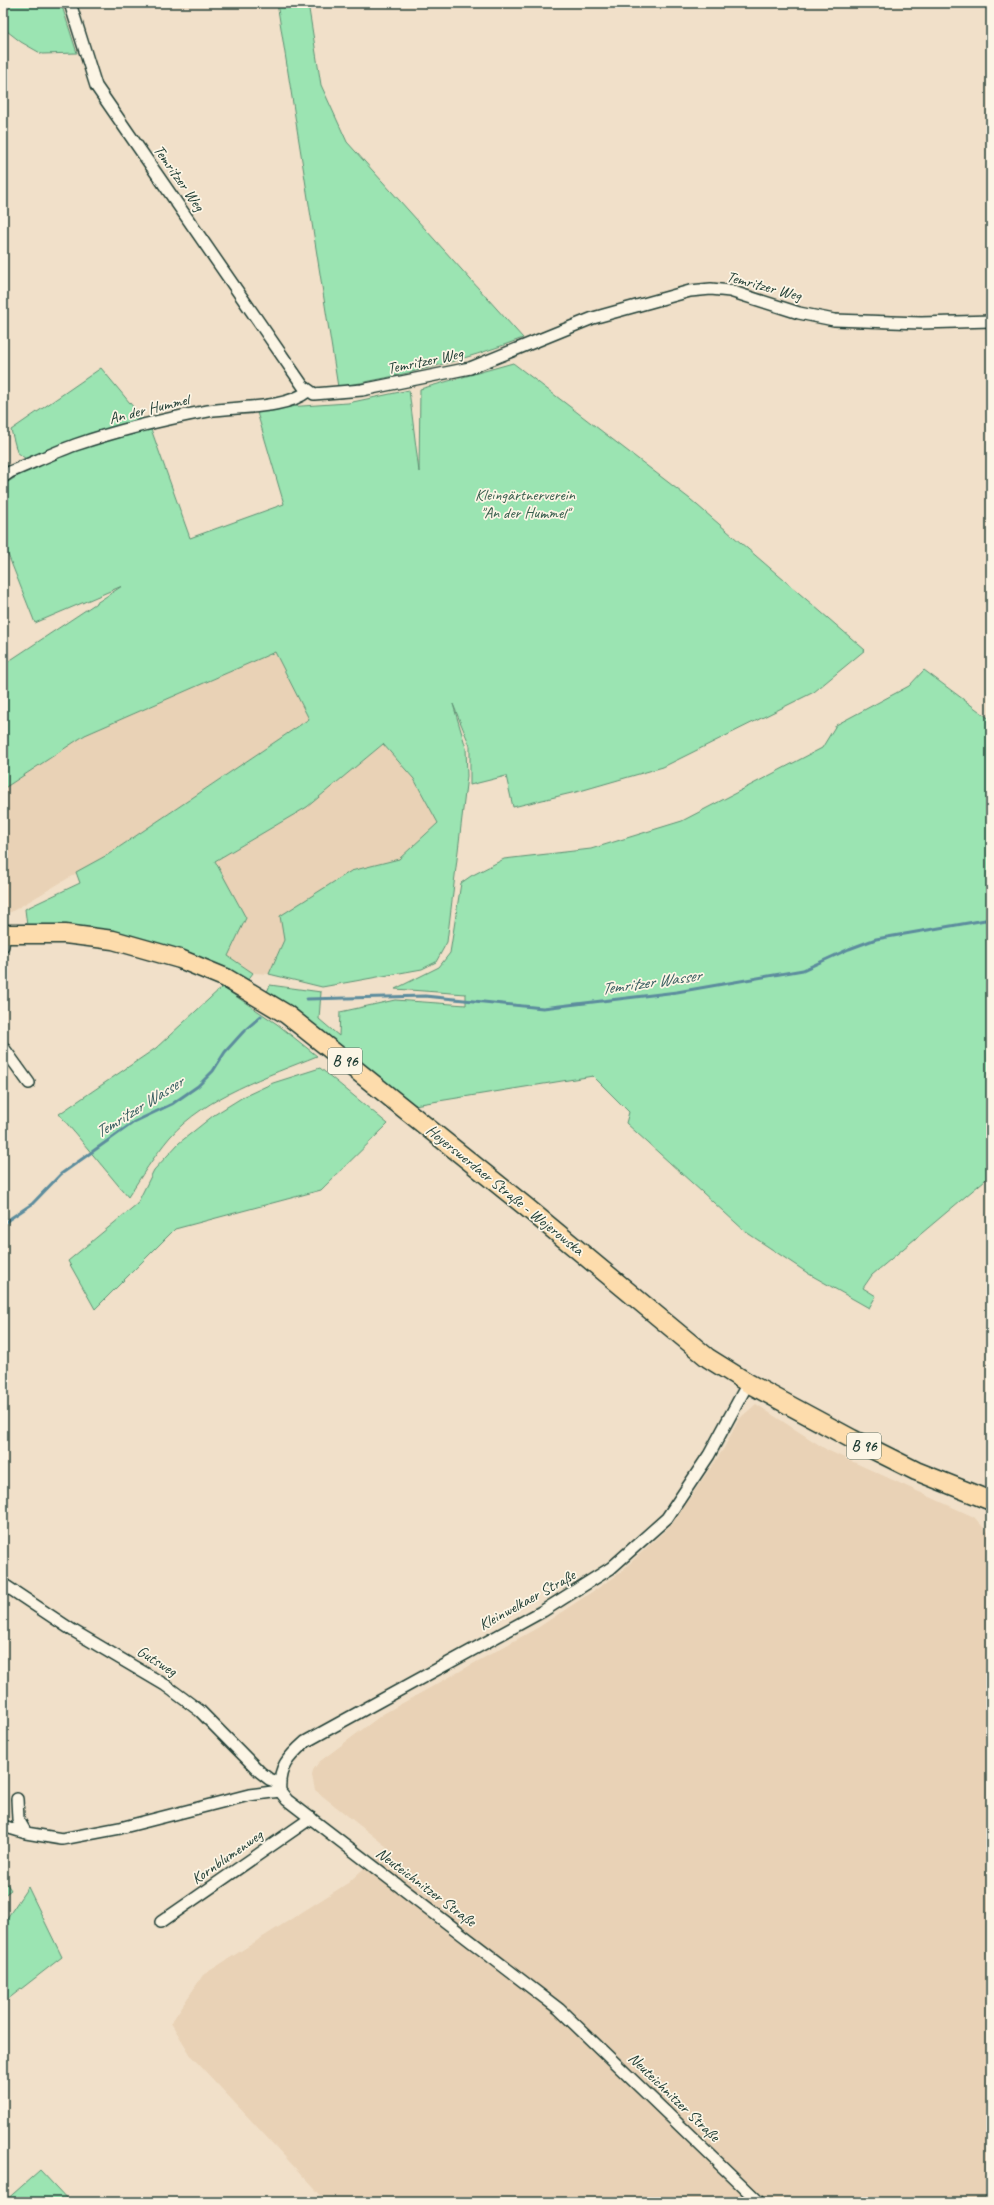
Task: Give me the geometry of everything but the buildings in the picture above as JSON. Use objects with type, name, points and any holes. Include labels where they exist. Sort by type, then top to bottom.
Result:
[{"type":"main road","name":"Hoyerswerdaer Straße - Wojerowska","points":[[3,938],[65,934],[113,940],[193,963],[226,978],[286,1014],[404,1108],[708,1358],[748,1383],[896,1461],[991,1501]]},
{"type":"street","name":"Temritzer Weg","points":[[70,3],[96,86],[308,391],[320,395],[362,390],[470,368],[593,318],[690,291],[710,289],[730,291],[799,313],[834,320],[921,323],[991,321]]},
{"type":"street","name":"An der Hummel","points":[[3,477],[10,472],[76,445],[147,425],[208,411],[280,403],[301,397],[308,391]]},
{"type":"street","points":[[3,1047],[29,1083]]},
{"type":"street","name":"Kleinwelkaer Straße","points":[[280,1787],[280,1774],[283,1768],[306,1742],[543,1611],[611,1568],[667,1518],[709,1455],[748,1383]]},
{"type":"street","name":"Gutsweg","points":[[3,1584],[72,1630],[166,1685],[200,1711],[260,1772],[280,1787]]},
{"type":"street","points":[[4,1825],[26,1833],[62,1839],[120,1828],[280,1787]]},
{"type":"street","name":"Neuteichnitzer Straße","points":[[280,1787],[287,1800],[559,2009],[759,2202]]},
{"type":"street","points":[[17,1799],[18,1819],[26,1833]]},
{"type":"street","name":"Kornblumenweg","points":[[161,1922],[311,1818]]},
{"type":"shaded area","points":[[275,652],[309,719],[109,854],[11,912],[3,913],[3,789],[85,735]]},
{"type":"shaded area","points":[[383,744],[414,779],[438,823],[399,859],[351,871],[284,940],[269,974],[253,973],[228,956],[246,918],[214,862],[307,807]]},
{"type":"shaded area","points":[[756,1404],[827,1450],[974,1517],[991,1536],[991,2202],[327,2202],[192,2057],[171,2023],[203,1975],[348,1883],[387,1847],[315,1790],[312,1776],[313,1770],[319,1762],[383,1714],[539,1627],[616,1576],[672,1524],[724,1448],[739,1419]]},
{"type":"green space","points":[[3,3],[61,3],[77,53],[42,54],[21,42],[3,28]]},
{"type":"green space","points":[[277,3],[308,3],[321,85],[347,142],[523,338],[455,361],[385,378],[338,387]]},
{"type":"green space","name":"Kleingärtnerverein \"An der Hummel\"","points":[[513,363],[690,499],[865,650],[814,692],[663,767],[580,791],[513,807],[506,776],[470,785],[470,746],[453,704],[466,748],[467,776],[447,942],[436,962],[422,969],[322,987],[269,974],[284,940],[280,916],[351,871],[399,859],[438,823],[414,779],[383,744],[307,807],[215,861],[246,918],[228,956],[253,973],[247,981],[27,926],[25,909],[80,883],[76,872],[109,854],[309,719],[275,652],[85,735],[3,789],[3,665],[122,586],[35,623],[3,542],[3,485],[29,469],[77,449],[151,429],[190,538],[284,504],[256,409],[348,403],[409,390],[419,472],[420,389]]},
{"type":"green space","points":[[101,368],[144,420],[26,459],[17,452],[11,430]]},
{"type":"green space","points":[[924,670],[991,720],[991,1175],[872,1275],[863,1288],[876,1296],[869,1308],[809,1274],[746,1232],[626,1123],[629,1112],[593,1076],[414,1105],[267,992],[270,985],[321,992],[319,1019],[339,1036],[340,1012],[395,1000],[466,1005],[466,994],[395,989],[439,967],[450,953],[461,883],[471,876],[504,859],[591,849],[682,821],[822,748],[836,725],[909,686]]},
{"type":"green space","points":[[222,987],[277,1024],[317,1056],[258,1080],[219,1099],[201,1110],[170,1137],[153,1159],[128,1197],[59,1114],[156,1048]]},
{"type":"green space","points":[[320,1068],[388,1124],[321,1190],[175,1229],[95,1309],[68,1261],[137,1204],[154,1170],[179,1143],[214,1115],[243,1097],[273,1083]]},
{"type":"green space","points":[[3,1878],[11,1890],[3,1896]]},
{"type":"green space","points":[[28,1887],[62,1957],[3,2003],[3,1924]]},
{"type":"green space","points":[[40,2170],[70,2202],[4,2202]]},
{"type":"waterway","name":"Temritzer Wasser","points":[[307,999],[425,996],[543,1008],[677,992],[803,970],[849,949],[876,939],[991,919]]},
{"type":"waterway","name":"Temritzer Wasser","points":[[3,1226],[8,1220],[32,1204],[61,1174],[134,1122],[172,1104],[198,1086],[213,1071],[225,1052],[244,1031],[261,1016]]}]
